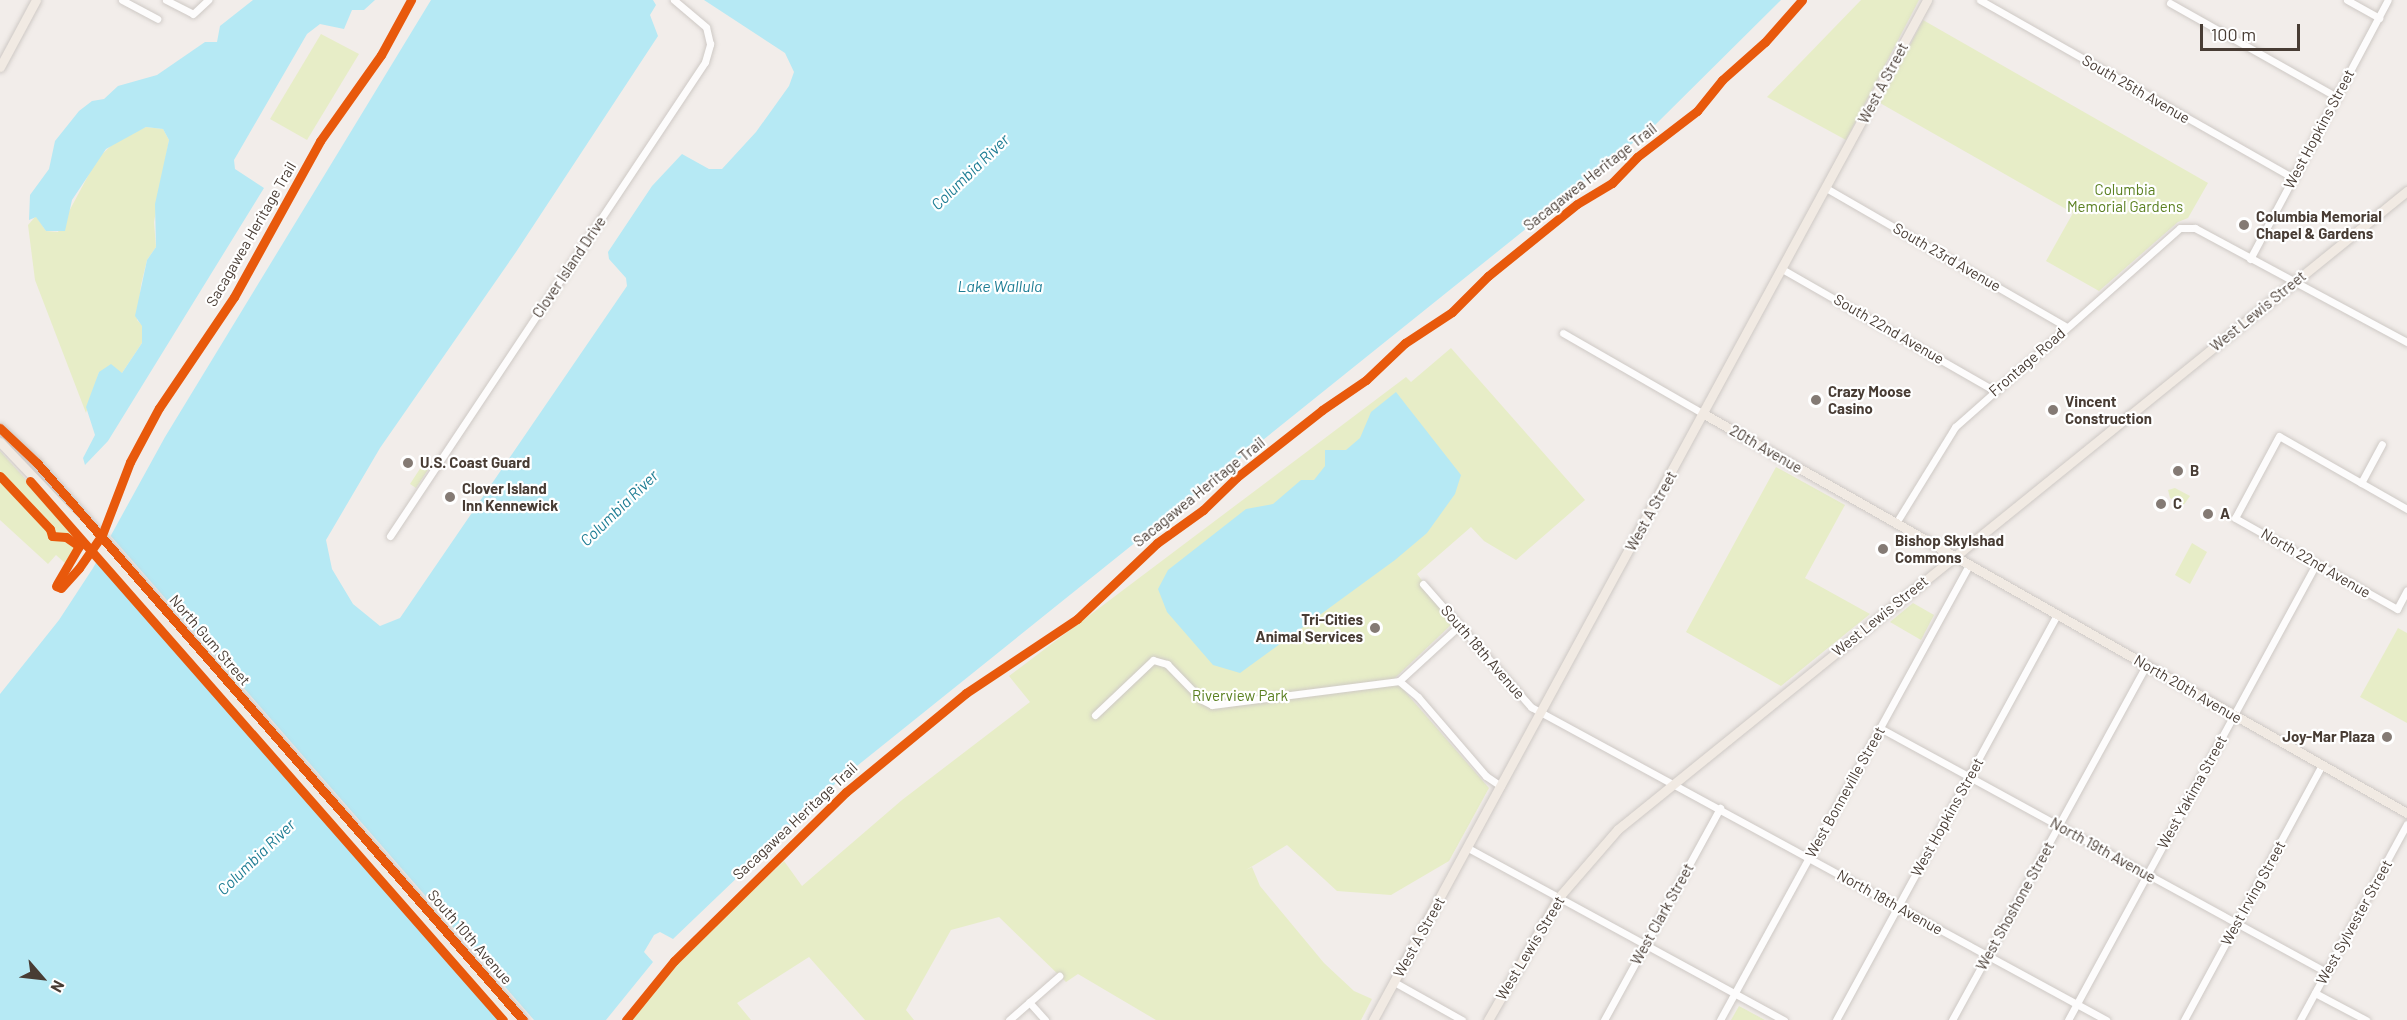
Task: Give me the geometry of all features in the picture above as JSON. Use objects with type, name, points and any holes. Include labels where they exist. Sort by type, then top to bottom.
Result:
[{"type":"main road","points":[[0,67],[36,0]]},
{"type":"main road","name":"West A Street","points":[[1373,1020],[1928,0]]},
{"type":"main road","name":"West Lewis Street","points":[[1488,1020],[1559,897],[1618,829],[2407,191]]},
{"type":"main road","name":"20th Avenue","points":[[1704,414],[1969,565]]},
{"type":"main road","name":"North Gum Street","points":[[0,428],[392,876]]},
{"type":"main road","name":"North Gum Street","points":[[0,442],[83,523]]},
{"type":"main road","name":"North 20th Avenue","points":[[1969,565],[2407,813]]},
{"type":"main road","name":"South 10th Avenue","points":[[392,876],[512,1020]]},
{"type":"main road","name":"South 10th Avenue","points":[[392,876],[523,1020]]},
{"type":"street","points":[[166,0],[193,14],[208,0]]},
{"type":"street","name":"Clover Island Drive","points":[[390,536],[705,62],[710,44],[706,27],[674,0]]},
{"type":"street","name":"South 25th Avenue","points":[[1980,0],[2293,178]]},
{"type":"street","points":[[2347,0],[2379,18]]},
{"type":"street","name":"West Hopkins Street","points":[[2250,259],[2388,0]]},
{"type":"street","points":[[124,1],[157,19]]},
{"type":"street","points":[[2170,3],[2337,97]]},
{"type":"street","name":"South 23rd Avenue","points":[[1826,188],[2067,327]]},
{"type":"street","name":"Frontage Road","points":[[1896,523],[1948,435],[2177,230],[2187,226],[2250,259]]},
{"type":"street","points":[[2250,259],[2407,342]]},
{"type":"street","name":"South 22nd Avenue","points":[[1782,268],[1995,391]]},
{"type":"street","name":"20th Avenue","points":[[1563,333],[1704,414]]},
{"type":"street","name":"North 22nd Avenue","points":[[2361,483],[2279,436],[2235,518],[2397,609],[2407,590]]},
{"type":"street","points":[[2382,444],[2361,483],[2407,509]]},
{"type":"street","name":"West Yakima Street","points":[[2067,1020],[2316,564]]},
{"type":"street","name":"West Bonneville Street","points":[[1720,1020],[1969,565]]},
{"type":"street","name":"South 18th Avenue","points":[[1423,584],[1531,707],[1673,784]]},
{"type":"street","name":"West Hopkins Street","points":[[1836,1020],[2058,615]]},
{"type":"street","points":[[1095,715],[1154,660],[1167,664],[1202,700],[1212,705],[1399,681],[1459,626]]},
{"type":"street","name":"West Shoshone Street","points":[[1952,1020],[2146,665]]},
{"type":"street","points":[[1399,681],[1418,697],[1486,776],[1502,786]]},
{"type":"street","name":"North 19th Avenue","points":[[1880,728],[2326,972]]},
{"type":"street","name":"West Irving Street","points":[[2184,1020],[2322,765]]},
{"type":"street","name":"North 18th Avenue","points":[[1673,784],[2106,1020]]},
{"type":"street","name":"West Clark Street","points":[[1604,1020],[1720,808]]},
{"type":"street","name":"West Sylvester Street","points":[[2300,1020],[2407,824]]},
{"type":"street","points":[[1467,848],[1784,1020]]},
{"type":"street","points":[[1008,1020],[1059,976]]},
{"type":"street","points":[[1394,982],[1462,1020]]},
{"type":"street","points":[[2315,993],[2366,1020]]},
{"type":"street","points":[[1029,1002],[1045,1020]]},
{"type":"green space","points":[[1861,0],[1919,0],[1846,140],[1767,97]]},
{"type":"green space","name":"Columbia Memorial Gardens","points":[[1923,20],[2208,183],[2188,218],[2178,222],[2099,291],[2046,261],[2073,213],[1880,103]]},
{"type":"green space","points":[[321,34],[359,54],[307,140],[270,119]]},
{"type":"green space","points":[[146,127],[163,129],[169,140],[154,222],[156,247],[147,260],[141,285],[137,320],[142,325],[142,343],[122,373],[99,372],[86,413],[35,280],[28,225],[36,216],[46,231],[58,232],[97,159],[116,141]]},
{"type":"green space","name":"Riverview Park","points":[[1451,348],[1585,500],[1516,560],[1484,541],[1471,527],[1417,574],[1454,622],[1394,679],[1489,788],[1449,861],[1391,895],[1337,891],[1287,845],[1246,870],[1252,867],[1260,886],[1324,963],[1354,991],[1372,999],[1361,1020],[1156,1020],[1078,974],[1066,982],[999,917],[951,930],[906,1010],[914,1020],[865,1020],[809,957],[737,1003],[751,1020],[631,1020],[676,963],[784,861],[802,886],[902,800],[1030,702],[1009,676],[1406,377],[1411,382]]},
{"type":"green space","points":[[0,451],[80,539],[66,564],[56,555],[48,564],[0,520]]},
{"type":"green space","points":[[425,461],[431,465],[416,488],[410,484]]},
{"type":"green space","points":[[1776,467],[1845,505],[1805,578],[1870,614],[1781,686],[1686,632]]},
{"type":"green space","points":[[2175,488],[2190,496],[2183,506],[2170,498],[2168,490]]},
{"type":"green space","points":[[2192,543],[2207,552],[2190,584],[2175,575]]},
{"type":"green space","points":[[1913,603],[1934,615],[1921,640],[1890,622]]},
{"type":"green space","points":[[2398,628],[2407,633],[2407,723],[2360,697]]},
{"type":"green space","points":[[1739,1006],[1765,1020],[1731,1020]]},
{"type":"water","points":[[253,0],[375,0],[364,10],[352,10],[344,29],[320,24],[307,34],[234,160],[235,169],[264,188],[108,441],[85,465],[83,458],[95,435],[86,407],[99,372],[111,364],[122,373],[142,343],[142,326],[135,316],[147,260],[156,247],[155,204],[169,140],[163,129],[146,127],[106,149],[72,200],[65,231],[46,231],[36,217],[29,220],[30,195],[49,169],[55,141],[79,111],[92,101],[104,99],[118,86],[157,75],[205,42],[217,42],[220,26]]},
{"type":"water","name":"Lake Wallula","points":[[431,0],[653,0],[656,5],[650,15],[658,36],[516,252],[380,448],[326,540],[332,569],[353,604],[380,626],[400,618],[627,286],[626,278],[609,259],[608,252],[652,186],[682,154],[709,169],[722,169],[756,132],[789,86],[794,72],[785,53],[704,0],[1781,0],[1654,126],[837,782],[673,939],[660,932],[654,935],[644,952],[653,962],[606,1020],[0,1020],[0,694],[59,620],[93,568],[165,437]]},
{"type":"water","points":[[1396,392],[1461,475],[1455,494],[1427,533],[1395,560],[1240,673],[1213,665],[1167,612],[1158,589],[1168,570],[1246,509],[1273,504],[1301,480],[1314,480],[1325,466],[1325,450],[1346,450],[1360,438],[1371,412]]},
{"type":"pier","points":[[109,534],[534,1020],[502,1020],[96,557]]},
{"type":"cycle path","name":"Sacagawea Heritage Trail","points":[[56,586],[61,588],[79,568],[102,535],[130,462],[159,408],[234,297],[320,141],[381,55],[411,0]]},
{"type":"cycle path","name":"Sacagawea Heritage Trail","points":[[626,1020],[674,961],[846,792],[966,693],[1077,619],[1157,543],[1203,510],[1237,477],[1322,410],[1366,380],[1405,343],[1452,312],[1488,276],[1577,204],[1612,183],[1637,157],[1697,111],[1722,80],[1765,42],[1802,0]]},
{"type":"cycle path","points":[[0,428],[37,463],[523,1020]]},
{"type":"cycle path","points":[[0,476],[50,529],[52,536],[66,537],[79,546],[57,584]]},
{"type":"cycle path","points":[[30,481],[503,1020]]},
{"type":"place","name":"Columbia Memorial Chapel & Gardens","points":[[2244,225]]},
{"type":"place","name":"Crazy Moose Casino","points":[[1816,400]]},
{"type":"place","name":"Vincent Construction","points":[[2053,410]]},
{"type":"place","name":"U.S. Coast Guard","points":[[408,463]]},
{"type":"place","name":"B","points":[[2178,471]]},
{"type":"place","name":"Clover Island Inn Kennewick","points":[[450,497]]},
{"type":"place","name":"C","points":[[2161,504]]},
{"type":"place","name":"A","points":[[2208,514]]},
{"type":"place","name":"Bishop Skylshad Commons","points":[[1883,549]]},
{"type":"place","name":"Tri-Cities Animal Services","points":[[1375,628]]},
{"type":"place","name":"Joy-Mar Plaza","points":[[2387,737]]},
{"type":"water label","name":"Columbia River","points":[[970,172]]},
{"type":"water label","name":"Columbia River","points":[[619,508]]},
{"type":"water label","name":"Columbia River","points":[[256,857]]}]
